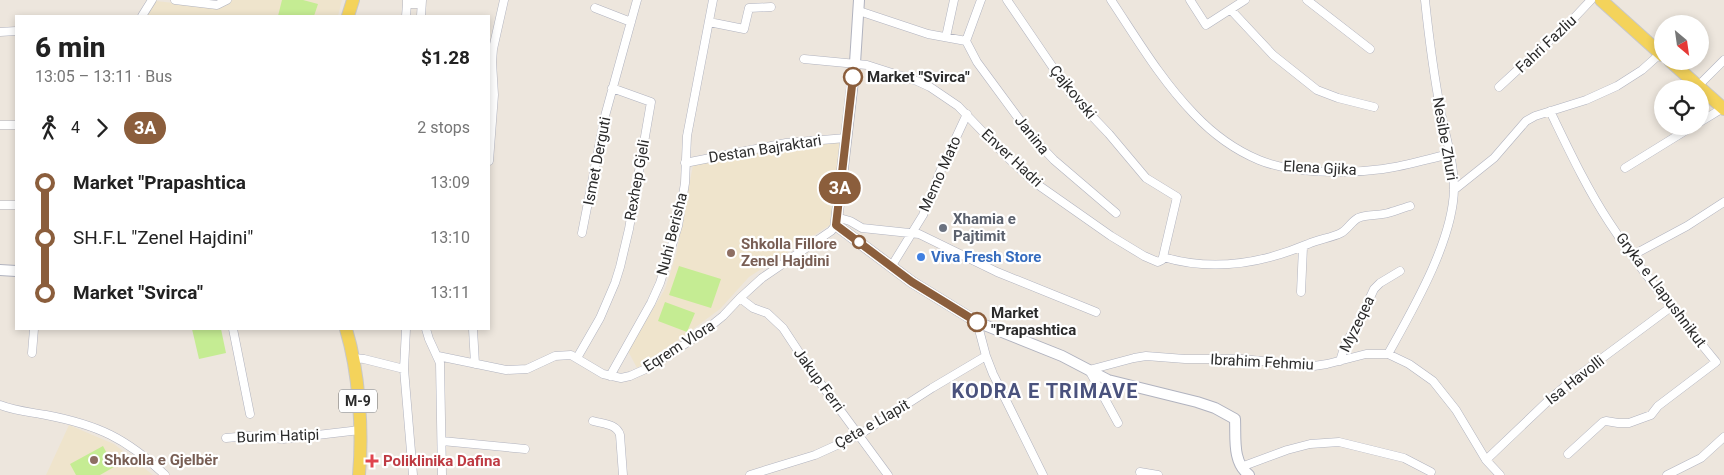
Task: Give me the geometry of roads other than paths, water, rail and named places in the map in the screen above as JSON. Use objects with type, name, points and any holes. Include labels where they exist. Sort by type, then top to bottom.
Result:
[{"type":"main road","points":[[348,15],[353,0]]},
{"type":"main road","name":"Fahri Fazliu","points":[[1600,1],[1654,47]]},
{"type":"main road","name":"Fahri Fazliu","points":[[1680,70],[1691,80]]},
{"type":"main road","name":"Fahri Fazliu","points":[[1709,96],[1723,108]]},
{"type":"main road","name":"M-9","points":[[346,330],[353,358],[360,430],[359,475]]},
{"type":"street","points":[[143,15],[152,0]]},
{"type":"street","points":[[175,0],[217,5],[227,0]]},
{"type":"street","points":[[490,148],[494,94],[493,49],[504,0]]},
{"type":"street","points":[[612,88],[637,0]]},
{"type":"street","name":"Nuhi Berisha","points":[[610,376],[660,283],[678,226],[685,183],[687,136],[713,0]]},
{"type":"street","points":[[946,36],[954,0]]},
{"type":"street","points":[[836,221],[855,63],[859,5],[928,34],[966,41],[981,0]]},
{"type":"street","name":"Çajkovski","points":[[1007,0],[1065,87],[1109,134],[1146,178],[1177,197],[1163,257]]},
{"type":"street","name":"Elena Gjika","points":[[1112,0],[1153,63],[1195,116],[1228,142],[1260,160],[1273,165],[1294,168],[1362,171],[1403,165],[1450,154]]},
{"type":"street","points":[[1190,0],[1206,25],[1245,0]]},
{"type":"street","points":[[1307,0],[1370,49]]},
{"type":"street","name":"Nesibe Zhuri","points":[[1388,354],[1420,295],[1434,264],[1447,226],[1454,190],[1450,154],[1435,81],[1425,0]]},
{"type":"street","name":"Fahri Fazliu","points":[[1499,87],[1574,18],[1600,1]]},
{"type":"street","points":[[406,15],[407,2],[421,2],[421,15]]},
{"type":"street","points":[[709,22],[744,30],[749,8],[771,7]]},
{"type":"street","points":[[595,8],[631,22]]},
{"type":"street","points":[[1231,10],[1273,55],[1317,90],[1338,98],[1374,107]]},
{"type":"street","points":[[0,32],[15,31]]},
{"type":"street","name":"Janina","points":[[966,41],[977,62],[1033,138],[1054,160],[1116,214]]},
{"type":"street","name":"Enver Hadri","points":[[804,59],[855,63],[917,81],[948,97],[1034,182],[1130,249],[1158,262],[1163,257],[1182,263],[1220,266],[1239,264],[1303,247],[1341,233],[1360,217],[1389,213],[1410,206]]},
{"type":"street","points":[[1704,80],[1724,60]]},
{"type":"street","points":[[1454,190],[1494,158],[1526,121],[1535,116],[1586,100],[1617,86],[1654,62]]},
{"type":"street","name":"Ismet Derguti","points":[[582,234],[604,116],[612,88]]},
{"type":"street","name":"Rexhep Gjeli","points":[[578,358],[600,318],[620,266],[629,229],[651,102],[612,88]]},
{"type":"street","points":[[1709,117],[1723,108]]},
{"type":"street","name":"Gryka e Llapushnikut","points":[[1550,111],[1590,190],[1609,222],[1671,307],[1716,362],[1658,406],[1650,415],[1624,424],[1606,420],[1568,454]]},
{"type":"street","name":"Memo Mato","points":[[891,267],[923,215],[940,172],[967,114]]},
{"type":"street","points":[[0,124],[15,125]]},
{"type":"street","points":[[1625,168],[1678,135]]},
{"type":"street","name":"Destan Bajraktari","points":[[685,163],[786,143],[846,138]]},
{"type":"street","points":[[1633,255],[1687,226],[1724,202]]},
{"type":"street","points":[[0,205],[15,205]]},
{"type":"street","points":[[836,221],[850,221],[862,228],[925,236],[997,272],[1096,312]]},
{"type":"street","points":[[836,221],[891,267],[924,290],[977,322],[1062,356],[1103,378],[1197,402],[1215,408],[1235,419],[1237,456],[1241,467],[1249,475]]},
{"type":"street","name":"Eqrem Vlora","points":[[610,376],[621,378],[648,368],[714,325],[762,278],[831,231],[836,221]]},
{"type":"street","points":[[1301,292],[1303,247]]},
{"type":"street","points":[[0,270],[15,271]]},
{"type":"street","name":"Myzeqea","points":[[1340,360],[1345,345],[1374,289],[1380,283],[1400,271]]},
{"type":"street","name":"Jakup Ferri","points":[[740,298],[753,308],[767,313],[783,328],[810,369],[888,475]]},
{"type":"street","name":"Isa Havolli","points":[[1486,460],[1570,382],[1671,307]]},
{"type":"street","points":[[977,322],[986,356],[1000,390],[1043,475]]},
{"type":"street","points":[[32,352],[34,330]]},
{"type":"street","points":[[233,330],[250,414]]},
{"type":"street","points":[[406,330],[404,369],[413,475]]},
{"type":"street","points":[[426,330],[438,356],[440,370],[442,475]]},
{"type":"street","points":[[473,330],[475,364]]},
{"type":"street","name":"Ibrahim Fehmiu","points":[[1089,370],[1134,358],[1151,356],[1185,359],[1242,360],[1314,366],[1366,354],[1388,354],[1409,364],[1433,381],[1456,410],[1486,460],[1500,475]]},
{"type":"street","points":[[438,356],[495,368],[516,370],[527,369],[555,356],[571,355],[603,374],[610,376]]},
{"type":"street","name":"Çeta e Llapit","points":[[750,475],[816,455],[859,435],[986,356]]},
{"type":"street","points":[[353,358],[404,369]]},
{"type":"street","points":[[1089,370],[1118,424]]},
{"type":"street","points":[[0,406],[16,411],[44,414],[90,425],[122,440],[165,475]]},
{"type":"street","points":[[593,421],[615,427],[618,430],[622,456],[622,475]]},
{"type":"street","name":"Burim Hatipi","points":[[226,438],[248,436],[283,439],[360,430]]},
{"type":"street","points":[[1667,475],[1702,458],[1724,437]]},
{"type":"street","points":[[442,441],[525,449]]},
{"type":"street","points":[[1241,467],[1286,450],[1310,444],[1338,442],[1404,458],[1430,472]]},
{"type":"street","points":[[779,466],[783,475]]},
{"type":"street","points":[[1140,472],[1158,475]]},
{"type":"place","name":"Market \"Svirca\"","points":[[853,77]]},
{"type":"place","name":"Xhamia e Pajtimit","points":[[943,228]]},
{"type":"place","name":"Shkolla Fillore Zenel Hajdini","points":[[731,253]]},
{"type":"place","name":"Viva Fresh Store","points":[[921,257]]},
{"type":"place","name":"Market \"Prapashtica","points":[[977,322]]},
{"type":"place","name":"Shkolla e Gjelbër","points":[[94,460]]},
{"type":"place","name":"Poliklinika Dafina","points":[[372,461]]},
{"type":"district","name":"KODRA E TRIMAVE","points":[[1045,391]]}]
